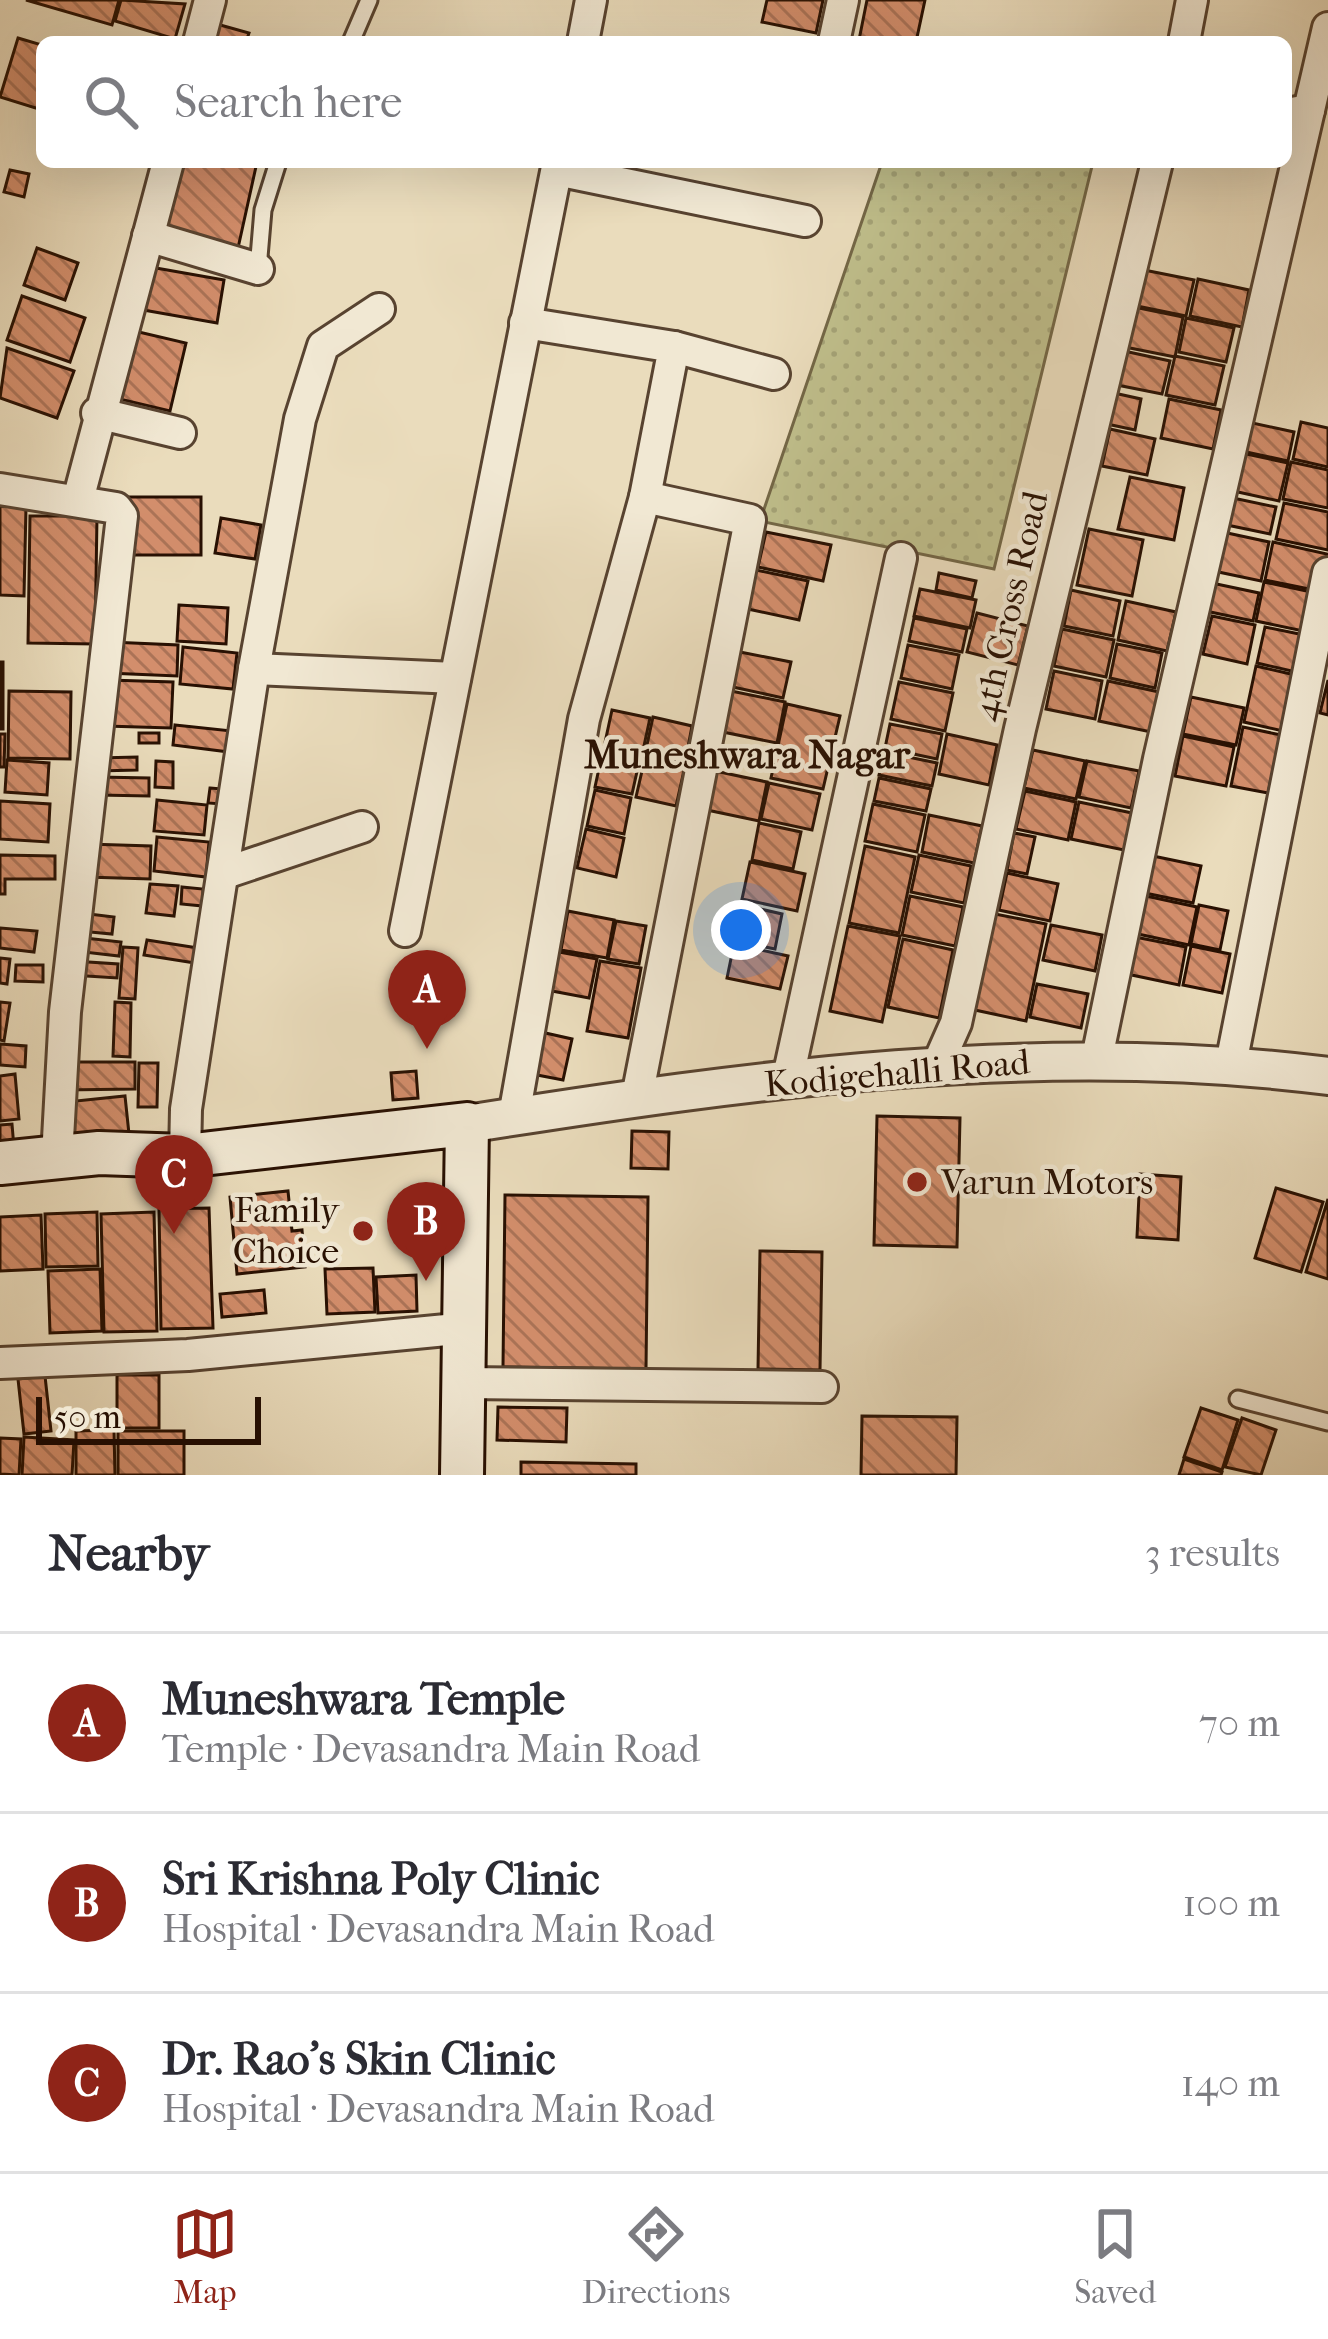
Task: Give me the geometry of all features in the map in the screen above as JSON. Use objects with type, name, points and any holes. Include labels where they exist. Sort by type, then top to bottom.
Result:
[{"type":"main road","points":[[0,1184],[106,1172],[166,1157],[467,1129],[462,1475]]},
{"type":"main road","points":[[0,1163],[99,1153],[166,1157]]},
{"type":"street","points":[[201,36],[210,0]]},
{"type":"street","points":[[584,36],[591,0]]},
{"type":"street","points":[[834,36],[842,0]]},
{"type":"street","points":[[1185,36],[1192,0]]},
{"type":"street","points":[[1097,1058],[1159,759],[1328,28]]},
{"type":"street","points":[[78,500],[166,168]]},
{"type":"street","points":[[405,932],[558,168]]},
{"type":"street","points":[[567,168],[805,221]]},
{"type":"street","name":"4th Cross Road","points":[[937,1066],[956,1023],[1020,729],[1155,168]]},
{"type":"street","points":[[148,236],[258,269]]},
{"type":"street","points":[[166,1157],[186,1109],[254,669],[317,355],[380,309]]},
{"type":"street","points":[[525,323],[674,347],[774,374]]},
{"type":"street","points":[[514,1116],[584,719],[645,496],[674,347]]},
{"type":"street","points":[[98,413],[180,433]]},
{"type":"street","points":[[0,489],[116,508],[122,515],[65,1012],[57,1157]]},
{"type":"street","points":[[637,1097],[750,520],[645,496]]},
{"type":"street","points":[[787,1082],[901,558]]},
{"type":"street","points":[[1231,1064],[1328,574]]},
{"type":"street","points":[[254,669],[454,678]]},
{"type":"street","points":[[226,873],[362,827]]},
{"type":"street","name":"Kodigehalli Road","points":[[467,1129],[514,1116],[637,1097],[937,1066],[1097,1058],[1231,1064],[1328,1076]]},
{"type":"street","points":[[0,1363],[188,1355],[467,1328]]},
{"type":"street","points":[[465,1383],[822,1387]]},
{"type":"lane","points":[[354,36],[369,0]]},
{"type":"lane","points":[[258,269],[263,210],[276,168]]},
{"type":"lane","points":[[1238,1399],[1328,1422]]},
{"type":"shaded area","points":[[880,168],[1092,168],[994,569],[760,521]]},
{"type":"building","points":[[26,0],[119,0],[112,25]]},
{"type":"building","points":[[121,0],[185,4],[176,36],[115,21]]},
{"type":"building","points":[[767,0],[823,0],[816,33],[762,22]]},
{"type":"building","points":[[867,0],[925,0],[917,36],[860,36]]},
{"type":"building","points":[[206,21],[249,33],[248,36],[202,36]]},
{"type":"building","points":[[18,38],[36,43],[36,108],[0,97]]},
{"type":"building","points":[[176,168],[256,168],[238,248],[161,232]]},
{"type":"building","points":[[10,170],[29,174],[24,197],[4,192]]},
{"type":"building","points":[[37,248],[78,263],[65,300],[24,285]]},
{"type":"building","points":[[139,265],[224,280],[217,323],[132,308]]},
{"type":"building","points":[[1144,270],[1194,280],[1186,316],[1137,306]]},
{"type":"building","points":[[1198,279],[1249,290],[1242,327],[1190,316]]},
{"type":"building","points":[[22,296],[85,318],[70,362],[7,340]]},
{"type":"building","points":[[1134,307],[1183,317],[1175,357],[1125,347]]},
{"type":"building","points":[[1186,318],[1234,328],[1226,362],[1179,352]]},
{"type":"building","points":[[126,329],[186,343],[170,411],[111,397]]},
{"type":"building","points":[[7,348],[74,371],[57,418],[0,398]]},
{"type":"building","points":[[1124,351],[1170,361],[1162,394],[1117,385]]},
{"type":"building","points":[[1175,356],[1224,366],[1215,405],[1166,395]]},
{"type":"building","points":[[1114,393],[1141,399],[1135,430],[1107,424]]},
{"type":"building","points":[[1169,399],[1221,410],[1213,449],[1161,438]]},
{"type":"building","points":[[1243,421],[1294,432],[1288,461],[1237,450]]},
{"type":"building","points":[[1301,422],[1328,428],[1328,467],[1293,459]]},
{"type":"building","points":[[1110,429],[1155,439],[1147,475],[1102,466]]},
{"type":"building","points":[[1237,452],[1288,463],[1279,501],[1229,490]]},
{"type":"building","points":[[1291,462],[1328,470],[1328,508],[1283,499]]},
{"type":"building","points":[[1130,477],[1184,488],[1174,540],[1118,529]]},
{"type":"building","points":[[127,497],[201,497],[201,555],[127,555]]},
{"type":"building","points":[[1233,498],[1276,507],[1270,534],[1227,525]]},
{"type":"building","points":[[1284,503],[1328,512],[1328,550],[1276,539]]},
{"type":"building","points":[[0,506],[26,507],[24,596],[0,595]]},
{"type":"building","points":[[30,516],[97,516],[95,644],[28,643]]},
{"type":"building","points":[[221,518],[261,525],[255,559],[215,553]]},
{"type":"building","points":[[1089,529],[1143,540],[1132,596],[1077,585]]},
{"type":"building","points":[[1218,531],[1269,542],[1261,581],[1209,570]]},
{"type":"building","points":[[766,532],[831,545],[823,581],[758,567]]},
{"type":"building","points":[[1273,542],[1327,554],[1319,591],[1265,580]]},
{"type":"building","points":[[756,570],[808,581],[799,620],[748,609]]},
{"type":"building","points":[[939,573],[976,581],[972,598],[936,590]]},
{"type":"building","points":[[1207,582],[1259,593],[1253,621],[1201,610]]},
{"type":"building","points":[[1264,582],[1316,593],[1308,632],[1256,621]]},
{"type":"building","points":[[920,589],[976,600],[970,628],[914,616]]},
{"type":"building","points":[[1071,590],[1120,601],[1113,636],[1064,626]]},
{"type":"building","points":[[1126,601],[1176,612],[1167,651],[1118,640]]},
{"type":"building","points":[[179,605],[228,608],[226,644],[177,641]]},
{"type":"building","points":[[977,613],[1028,626],[1018,665],[967,652]]},
{"type":"building","points":[[1212,616],[1255,625],[1247,664],[1203,654]]},
{"type":"building","points":[[914,618],[967,629],[962,652],[909,641]]},
{"type":"building","points":[[1265,627],[1304,635],[1296,672],[1257,663]]},
{"type":"building","points":[[1062,629],[1114,640],[1106,677],[1054,666]]},
{"type":"building","points":[[110,642],[178,645],[177,676],[108,673]]},
{"type":"building","points":[[1117,644],[1162,653],[1155,688],[1110,678]]},
{"type":"building","points":[[908,645],[959,655],[952,689],[901,678]]},
{"type":"building","points":[[183,647],[237,653],[233,689],[180,684]]},
{"type":"building","points":[[740,652],[791,662],[783,698],[733,687]]},
{"type":"building","points":[[3,662],[3,729],[0,729]]},
{"type":"building","points":[[1256,666],[1295,675],[1283,731],[1244,722]]},
{"type":"building","points":[[1054,671],[1102,681],[1095,719],[1046,709]]},
{"type":"building","points":[[108,680],[173,682],[171,728],[106,726]]},
{"type":"building","points":[[1328,680],[1328,715],[1320,713]]},
{"type":"building","points":[[1108,681],[1159,692],[1151,732],[1099,721]]},
{"type":"building","points":[[899,682],[953,693],[945,731],[891,719]]},
{"type":"building","points":[[9,691],[71,692],[70,759],[8,758]]},
{"type":"building","points":[[731,691],[785,702],[777,743],[723,732]]},
{"type":"building","points":[[1191,697],[1244,708],[1236,745],[1183,734]]},
{"type":"building","points":[[787,704],[840,716],[823,789],[771,778]]},
{"type":"building","points":[[612,710],[650,718],[642,755],[604,747]]},
{"type":"building","points":[[653,717],[692,726],[685,763],[645,754]]},
{"type":"building","points":[[890,724],[942,734],[937,759],[885,748]]},
{"type":"building","points":[[175,725],[232,731],[229,752],[173,745]]},
{"type":"building","points":[[1243,727],[1281,735],[1268,793],[1231,786]]},
{"type":"building","points":[[139,733],[159,733],[159,743],[139,743]]},
{"type":"building","points":[[0,734],[5,734],[4,767],[0,767]]},
{"type":"building","points":[[947,734],[997,745],[989,785],[939,774]]},
{"type":"building","points":[[1183,736],[1234,747],[1226,786],[1175,776]]},
{"type":"building","points":[[603,750],[640,758],[632,794],[595,787]]},
{"type":"building","points":[[1033,750],[1085,761],[1076,799],[1024,788]]},
{"type":"building","points":[[884,752],[937,763],[932,786],[879,775]]},
{"type":"building","points":[[137,757],[137,770],[98,771],[98,758]]},
{"type":"building","points":[[645,758],[685,766],[676,806],[636,797]]},
{"type":"building","points":[[7,760],[49,763],[47,795],[5,792]]},
{"type":"building","points":[[156,761],[173,762],[173,788],[155,787]]},
{"type":"building","points":[[1087,761],[1139,771],[1131,808],[1079,797]]},
{"type":"building","points":[[715,771],[767,782],[759,821],[707,810]]},
{"type":"building","points":[[98,777],[149,778],[149,796],[98,795]]},
{"type":"building","points":[[879,778],[931,789],[926,811],[874,801]]},
{"type":"building","points":[[769,783],[820,794],[812,830],[761,819]]},
{"type":"building","points":[[210,788],[223,789],[221,804],[208,803]]},
{"type":"building","points":[[595,790],[631,798],[624,834],[587,826]]},
{"type":"building","points":[[1025,791],[1076,802],[1068,840],[1016,829]]},
{"type":"building","points":[[157,800],[207,805],[204,835],[154,831]]},
{"type":"building","points":[[0,801],[50,804],[48,842],[0,839]]},
{"type":"building","points":[[1079,802],[1132,813],[1124,850],[1071,839]]},
{"type":"building","points":[[873,804],[925,815],[917,852],[865,841]]},
{"type":"building","points":[[929,815],[982,826],[974,863],[922,852]]},
{"type":"building","points":[[759,823],[801,832],[793,869],[752,860]]},
{"type":"building","points":[[586,829],[624,838],[616,877],[577,868]]},
{"type":"building","points":[[1014,833],[1035,837],[1027,874],[1007,870]]},
{"type":"building","points":[[157,837],[209,842],[206,877],[154,871]]},
{"type":"building","points":[[87,844],[151,846],[150,879],[86,877]]},
{"type":"building","points":[[865,846],[915,857],[899,933],[849,923]]},
{"type":"building","points":[[0,855],[55,856],[55,879],[5,879],[5,894],[0,894]]},
{"type":"building","points":[[919,855],[971,866],[964,903],[911,892]]},
{"type":"building","points":[[1153,856],[1201,866],[1193,903],[1145,893]]},
{"type":"building","points":[[750,862],[805,874],[797,911],[742,899]]},
{"type":"building","points":[[1007,873],[1058,884],[1050,921],[999,910]]},
{"type":"building","points":[[150,884],[178,886],[174,916],[146,913]]},
{"type":"building","points":[[182,887],[203,889],[203,906],[181,904]]},
{"type":"building","points":[[910,896],[963,907],[955,946],[902,935]]},
{"type":"building","points":[[1146,896],[1197,907],[1189,945],[1138,934]]},
{"type":"building","points":[[743,905],[782,914],[775,949],[735,941]]},
{"type":"building","points":[[1199,905],[1228,911],[1220,950],[1191,944]]},
{"type":"building","points":[[568,911],[614,920],[607,958],[561,950]]},
{"type":"building","points":[[81,913],[114,917],[112,934],[79,931]]},
{"type":"building","points":[[995,914],[1046,924],[1026,1021],[975,1010]]},
{"type":"building","points":[[616,921],[646,926],[639,964],[608,959]]},
{"type":"building","points":[[1051,925],[1102,935],[1095,971],[1043,960]]},
{"type":"building","points":[[848,926],[900,936],[882,1022],[830,1011]]},
{"type":"building","points":[[0,928],[37,931],[34,952],[0,948]]},
{"type":"building","points":[[76,937],[121,942],[119,956],[75,951]]},
{"type":"building","points":[[1135,937],[1186,947],[1179,985],[1127,974]]},
{"type":"building","points":[[903,939],[953,950],[939,1018],[888,1007]]},
{"type":"building","points":[[147,940],[198,948],[195,963],[144,955]]},
{"type":"building","points":[[734,944],[788,956],[780,989],[727,978]]},
{"type":"building","points":[[1191,946],[1230,954],[1222,993],[1183,985]]},
{"type":"building","points":[[123,947],[138,948],[135,999],[119,998]]},
{"type":"building","points":[[559,952],[597,959],[589,998],[552,991]]},
{"type":"building","points":[[0,958],[10,959],[7,984],[0,983]]},
{"type":"building","points":[[73,961],[118,964],[117,978],[72,975]]},
{"type":"building","points":[[600,961],[641,968],[628,1038],[587,1031]]},
{"type":"building","points":[[16,965],[43,965],[43,982],[15,981]]},
{"type":"building","points":[[1037,984],[1088,994],[1081,1028],[1030,1017]]},
{"type":"building","points":[[0,1002],[10,1003],[4,1041],[0,1040]]},
{"type":"building","points":[[115,1002],[131,1003],[130,1057],[113,1056]]},
{"type":"building","points":[[541,1032],[572,1039],[563,1080],[532,1074]]},
{"type":"building","points":[[0,1044],[26,1046],[25,1067],[0,1065]]},
{"type":"building","points":[[63,1062],[135,1062],[135,1089],[63,1090]]},
{"type":"building","points":[[139,1063],[158,1063],[157,1107],[138,1107]]},
{"type":"building","points":[[416,1071],[418,1098],[393,1100],[391,1073]]},
{"type":"building","points":[[15,1074],[19,1119],[0,1121],[0,1076]]},
{"type":"building","points":[[125,1096],[129,1134],[70,1141],[66,1102]]},
{"type":"building","name":"Varun Motors","points":[[877,1116],[960,1118],[957,1247],[874,1245]]},
{"type":"building","points":[[12,1124],[14,1148],[0,1149],[0,1125]]},
{"type":"building","points":[[632,1131],[669,1132],[668,1169],[631,1168]]},
{"type":"building","points":[[1140,1174],[1181,1177],[1178,1240],[1137,1237]]},
{"type":"building","points":[[1276,1188],[1323,1202],[1301,1272],[1255,1258]]},
{"type":"building","points":[[288,1191],[292,1231],[302,1230],[305,1267],[237,1274],[230,1197]]},
{"type":"building","points":[[505,1195],[648,1197],[646,1369],[503,1367]]},
{"type":"building","points":[[1328,1199],[1328,1279],[1306,1272]]},
{"type":"building","points":[[209,1208],[213,1328],[161,1329],[159,1209]]},
{"type":"building","points":[[97,1212],[98,1266],[46,1267],[45,1214]]},
{"type":"building","points":[[154,1212],[157,1331],[104,1332],[101,1214]]},
{"type":"building","points":[[41,1215],[43,1269],[0,1271],[0,1217]]},
{"type":"building","points":[[760,1251],[822,1252],[820,1370],[758,1369]]},
{"type":"building","points":[[373,1268],[375,1312],[327,1314],[325,1269]]},
{"type":"building","points":[[100,1269],[102,1331],[50,1333],[48,1271]]},
{"type":"building","points":[[416,1275],[417,1311],[378,1313],[376,1277]]},
{"type":"building","points":[[264,1290],[266,1313],[222,1317],[220,1294]]},
{"type":"building","points":[[117,1375],[159,1375],[159,1428],[117,1428]]},
{"type":"building","points":[[45,1376],[51,1431],[24,1434],[18,1379]]},
{"type":"building","points":[[498,1407],[567,1408],[566,1442],[497,1440]]},
{"type":"building","points":[[1201,1408],[1238,1420],[1222,1470],[1184,1457]]},
{"type":"building","points":[[862,1416],[957,1417],[956,1475],[861,1475]]},
{"type":"building","points":[[1242,1418],[1276,1430],[1261,1475],[1225,1467]]},
{"type":"building","points":[[114,1430],[115,1475],[76,1475],[76,1431]]},
{"type":"building","points":[[118,1431],[184,1431],[184,1475],[118,1475]]},
{"type":"building","points":[[24,1437],[74,1440],[72,1475],[22,1475]]},
{"type":"building","points":[[0,1438],[21,1439],[19,1475],[0,1474]]},
{"type":"building","points":[[1184,1459],[1222,1472],[1221,1475],[1179,1475]]},
{"type":"building","points":[[521,1462],[636,1464],[636,1475],[521,1475]]},
{"type":"place","name":"Muneshwara Temple","points":[[427,1049]]},
{"type":"place","name":"Varun Motors","points":[[917,1182]]},
{"type":"place","name":"Family Choice","points":[[363,1231]]},
{"type":"place","name":"Dr. Rao's Skin Clinic","points":[[174,1234]]},
{"type":"place","name":"Sri Krishna Poly Clinic","points":[[426,1281]]},
{"type":"district","name":"Muneshwara Nagar","points":[[747,755]]}]
